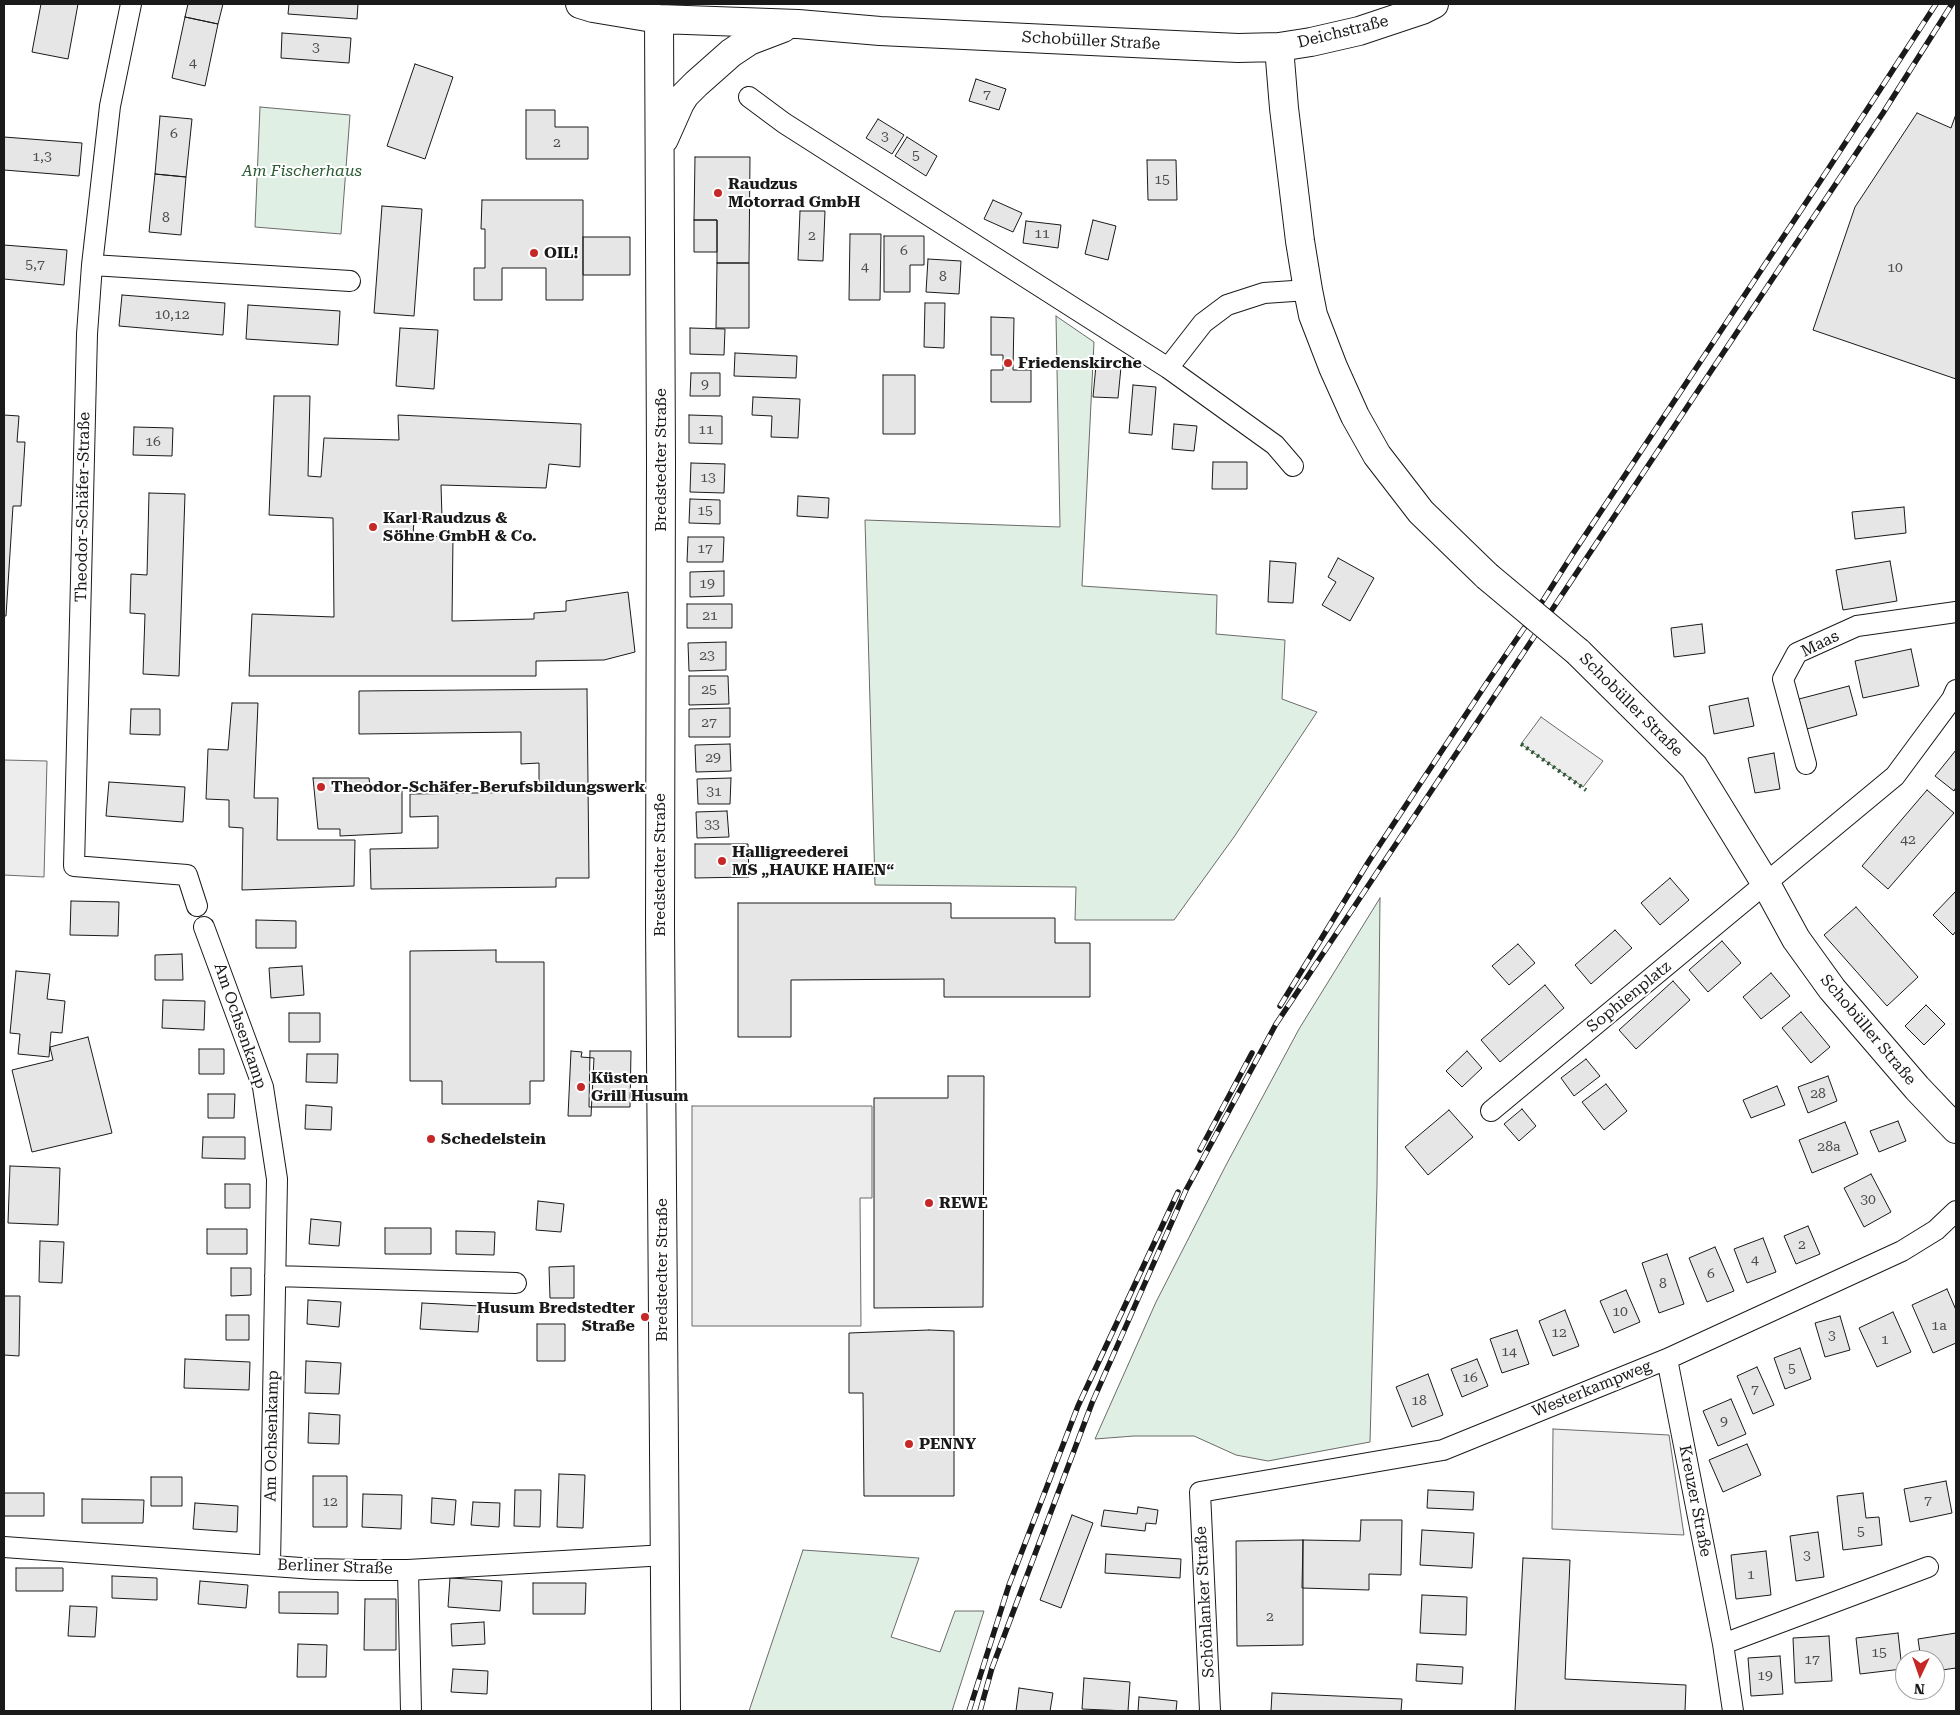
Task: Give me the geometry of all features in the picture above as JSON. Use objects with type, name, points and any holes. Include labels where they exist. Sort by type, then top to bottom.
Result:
[{"type":"main road","name":"Schobüller Straße","points":[[580,4],[593,8],[659,11],[880,31],[1238,48],[1279,47],[1285,118],[1300,241],[1313,315],[1355,416],[1376,455],[1421,512],[1487,576],[1578,652],[1694,767],[1766,884],[1796,939],[1832,990],[1917,1088],[1956,1128]]},
{"type":"main road","name":"Deichstraße","points":[[1279,47],[1359,31],[1422,10],[1434,4]]},
{"type":"main road","name":"Bredstedter Straße","points":[[659,11],[661,462],[660,952],[666,1711]]},
{"type":"main road","points":[[660,152],[677,109],[685,95],[696,84],[749,41],[774,30],[798,24]]},
{"type":"street","name":"Theodor-Schäfer-Straße","points":[[131,4],[110,106],[92,265],[87,334],[74,866],[187,875],[197,906]]},
{"type":"street","points":[[750,97],[784,123],[1168,368],[1275,445],[1293,466]]},
{"type":"street","points":[[92,265],[350,280]]},
{"type":"street","points":[[1168,368],[1202,323],[1227,305],[1264,292],[1308,290]]},
{"type":"street","name":"Maas","points":[[1806,764],[1783,679],[1797,654],[1857,626],[1956,612]]},
{"type":"street","points":[[1766,884],[1895,776],[1955,697]]},
{"type":"street","name":"Sophienplatz","points":[[1491,1111],[1766,884]]},
{"type":"street","name":"Am Ochsenkamp","points":[[204,926],[263,1087],[276,1179],[276,1276],[270,1565]]},
{"type":"street","name":"Westerkampweg","points":[[1200,1492],[1443,1450],[1667,1359],[1902,1251],[1936,1230],[1956,1211]]},
{"type":"street","points":[[276,1276],[516,1282]]},
{"type":"street","name":"Kreuzer Straße","points":[[1667,1359],[1722,1644],[1733,1711]]},
{"type":"street","name":"Schönlanker Straße","points":[[1200,1492],[1210,1711]]},
{"type":"street","name":"Berliner Straße","points":[[4,1547],[315,1569],[408,1570],[666,1555]]},
{"type":"street","points":[[1722,1644],[1928,1567]]},
{"type":"street","points":[[408,1570],[410,1711]]},
{"type":"green space","name":"Am Fischerhaus","points":[[260,107],[350,115],[341,234],[255,227]]},
{"type":"green space","points":[[1056,316],[1094,342],[1082,586],[1217,595],[1216,634],[1285,640],[1282,699],[1317,712],[1234,837],[1174,920],[1075,920],[1076,887],[875,885],[865,520],[1060,527]]},
{"type":"green space","points":[[1380,898],[1377,1186],[1370,1442],[1268,1461],[1236,1455],[1194,1436],[1134,1436],[1095,1439],[1156,1302],[1225,1167],[1299,1029]]},
{"type":"green space","points":[[803,1550],[919,1558],[891,1637],[940,1652],[955,1611],[984,1611],[952,1711],[749,1711]]},
{"type":"shaded area","points":[[1541,717],[1603,761],[1583,787],[1521,744]]},
{"type":"shaded area","points":[[4,760],[47,761],[44,877],[4,875]]},
{"type":"shaded area","points":[[692,1106],[872,1106],[872,1198],[860,1198],[861,1326],[692,1326]]},
{"type":"shaded area","points":[[1553,1429],[1669,1435],[1684,1535],[1552,1529]]},
{"type":"building","points":[[41,4],[78,4],[68,59],[32,52]]},
{"type":"building","points":[[188,4],[223,4],[218,24],[185,17]]},
{"type":"building","points":[[289,4],[358,4],[357,19],[288,14]]},
{"type":"building","points":[[185,17],[218,24],[205,86],[172,78]]},
{"type":"building","points":[[282,33],[351,38],[349,63],[281,58]]},
{"type":"building","points":[[415,64],[453,77],[425,159],[387,146]]},
{"type":"building","points":[[976,79],[1006,89],[999,110],[969,101]]},
{"type":"building","points":[[526,110],[555,110],[555,127],[588,127],[588,159],[526,159]]},
{"type":"building","points":[[1917,113],[1951,128],[1956,114],[1956,379],[1813,330],[1855,207]]},
{"type":"building","points":[[160,116],[192,119],[186,177],[155,174]]},
{"type":"building","points":[[878,119],[904,135],[892,154],[866,138]]},
{"type":"building","points":[[4,137],[82,143],[79,176],[4,170]]},
{"type":"building","points":[[907,137],[937,156],[926,176],[895,156]]},
{"type":"building","points":[[695,157],[750,157],[749,263],[717,263],[717,220],[694,220]]},
{"type":"building","points":[[1147,160],[1176,160],[1177,200],[1148,200]]},
{"type":"building","points":[[155,174],[186,177],[181,235],[149,232]]},
{"type":"building","name":"OIL!","points":[[482,200],[583,200],[583,300],[546,300],[546,268],[502,268],[502,300],[474,300],[474,268],[485,268],[485,229],[481,229]]},
{"type":"building","points":[[993,200],[1022,213],[1013,232],[984,219]]},
{"type":"building","points":[[382,206],[422,209],[414,316],[374,313]]},
{"type":"building","points":[[800,211],[825,211],[823,261],[798,260]]},
{"type":"building","points":[[694,220],[717,220],[717,252],[694,252]]},
{"type":"building","points":[[1093,220],[1116,226],[1108,260],[1085,254]]},
{"type":"building","points":[[1026,221],[1061,225],[1058,248],[1023,243]]},
{"type":"building","points":[[850,234],[881,234],[880,300],[849,300]]},
{"type":"building","points":[[884,236],[924,236],[924,265],[910,265],[910,292],[884,292]]},
{"type":"building","points":[[583,237],[630,237],[630,275],[583,275]]},
{"type":"building","points":[[4,245],[67,250],[64,285],[4,279]]},
{"type":"building","points":[[928,259],[961,261],[959,294],[926,292]]},
{"type":"building","points":[[717,263],[749,263],[749,328],[716,328]]},
{"type":"building","points":[[122,295],[225,303],[223,335],[119,326]]},
{"type":"building","points":[[925,303],[945,303],[944,348],[924,347]]},
{"type":"building","points":[[248,305],[340,311],[338,345],[246,339]]},
{"type":"building","name":"Friedenskirche","points":[[991,317],[1014,318],[1013,370],[1031,370],[1031,402],[991,402],[991,370],[1003,370],[1003,355],[991,355]]},
{"type":"building","points":[[400,328],[438,330],[434,389],[396,386]]},
{"type":"building","points":[[690,328],[725,329],[724,355],[690,354]]},
{"type":"building","points":[[735,353],[797,356],[796,378],[734,376]]},
{"type":"building","points":[[1096,365],[1121,367],[1118,398],[1093,397]]},
{"type":"building","points":[[691,373],[720,373],[720,396],[690,396]]},
{"type":"building","points":[[883,375],[915,375],[915,434],[883,434]]},
{"type":"building","points":[[1133,385],[1156,387],[1152,435],[1129,433]]},
{"type":"building","name":"Karl Raudzus & Söhne GmbH & Co.","points":[[274,396],[310,396],[308,476],[321,477],[324,438],[399,440],[398,415],[581,424],[580,467],[549,464],[546,488],[441,485],[442,518],[414,519],[413,537],[453,536],[452,621],[534,619],[534,613],[566,611],[566,601],[628,592],[635,652],[604,660],[536,661],[536,676],[249,676],[252,614],[334,617],[333,518],[269,515]]},
{"type":"building","points":[[753,397],[800,399],[798,438],[771,437],[772,416],[752,415]]},
{"type":"building","points":[[4,415],[19,416],[17,442],[25,442],[21,506],[13,506],[6,616],[4,616]]},
{"type":"building","points":[[689,415],[722,416],[722,444],[689,443]]},
{"type":"building","points":[[1174,424],[1197,426],[1194,451],[1172,449]]},
{"type":"building","points":[[134,427],[173,428],[172,456],[133,455]]},
{"type":"building","points":[[1213,462],[1247,462],[1247,489],[1212,489]]},
{"type":"building","points":[[691,463],[725,464],[724,493],[690,492]]},
{"type":"building","points":[[149,493],[185,494],[179,676],[143,674],[145,614],[130,613],[131,574],[147,575]]},
{"type":"building","points":[[798,496],[829,498],[828,518],[797,516]]},
{"type":"building","points":[[690,499],[720,500],[720,524],[689,523]]},
{"type":"building","points":[[1904,507],[1906,533],[1855,539],[1852,512]]},
{"type":"building","points":[[688,537],[724,537],[723,562],[687,562]]},
{"type":"building","points":[[1338,558],[1374,578],[1350,621],[1322,605],[1336,582],[1328,577]]},
{"type":"building","points":[[1270,561],[1296,563],[1293,603],[1268,602]]},
{"type":"building","points":[[1890,561],[1897,601],[1843,610],[1836,570]]},
{"type":"building","points":[[724,571],[724,596],[690,597],[690,572]]},
{"type":"building","points":[[687,604],[732,604],[732,628],[687,628]]},
{"type":"building","points":[[1702,624],[1705,653],[1674,657],[1671,628]]},
{"type":"building","points":[[726,642],[726,670],[689,671],[688,643]]},
{"type":"building","points":[[1911,649],[1919,686],[1863,698],[1855,661]]},
{"type":"building","points":[[689,676],[728,676],[729,704],[689,705]]},
{"type":"building","points":[[1849,686],[1857,715],[1807,729],[1799,699]]},
{"type":"building","points":[[587,689],[589,878],[556,878],[556,887],[371,889],[370,849],[438,848],[438,816],[410,817],[410,794],[539,792],[539,763],[521,764],[521,732],[359,734],[359,691]]},
{"type":"building","points":[[1748,698],[1754,726],[1714,734],[1709,706]]},
{"type":"building","points":[[232,703],[258,703],[254,798],[278,798],[277,840],[355,840],[354,886],[242,890],[243,828],[229,827],[229,800],[206,799],[208,749],[228,750]]},
{"type":"building","points":[[730,708],[730,737],[689,737],[689,709]]},
{"type":"building","points":[[131,709],[160,709],[160,735],[130,734]]},
{"type":"building","points":[[730,744],[731,771],[696,772],[695,745]]},
{"type":"building","points":[[1956,750],[1956,787],[1954,791],[1935,776]]},
{"type":"building","points":[[1774,753],[1780,789],[1755,793],[1748,758]]},
{"type":"building","points":[[313,778],[369,778],[370,786],[402,786],[402,833],[340,836],[340,829],[318,829]]},
{"type":"building","points":[[731,778],[730,804],[698,804],[697,779]]},
{"type":"building","points":[[109,782],[185,787],[183,822],[106,816]]},
{"type":"building","points":[[1927,790],[1954,813],[1888,889],[1862,866]]},
{"type":"building","points":[[727,811],[729,837],[697,838],[696,812]]},
{"type":"building","name":"Halligreederei MS „HAUKE HAIEN“","points":[[695,844],[748,844],[749,877],[695,878]]},
{"type":"building","points":[[1670,878],[1689,900],[1660,925],[1641,903]]},
{"type":"building","points":[[1956,891],[1956,931],[1953,935],[1933,915]]},
{"type":"building","points":[[71,901],[119,902],[118,936],[70,935]]},
{"type":"building","points":[[738,903],[951,903],[951,918],[1055,918],[1055,943],[1090,943],[1090,997],[944,997],[944,979],[791,980],[791,1037],[738,1037]]},
{"type":"building","points":[[1856,907],[1918,977],[1887,1006],[1824,935]]},
{"type":"building","points":[[256,920],[296,921],[296,948],[256,948]]},
{"type":"building","points":[[1615,930],[1632,948],[1591,984],[1575,965]]},
{"type":"building","points":[[1722,941],[1741,963],[1708,992],[1689,970]]},
{"type":"building","points":[[1518,944],[1535,963],[1509,985],[1492,966]]},
{"type":"building","points":[[496,950],[496,962],[544,962],[544,1081],[530,1081],[530,1104],[442,1104],[442,1081],[410,1081],[410,951]]},
{"type":"building","points":[[182,954],[183,980],[155,980],[155,955]]},
{"type":"building","points":[[302,966],[304,995],[271,998],[269,968]]},
{"type":"building","points":[[16,971],[50,974],[47,999],[65,1001],[62,1033],[51,1032],[49,1057],[18,1054],[20,1034],[10,1033]]},
{"type":"building","points":[[1771,973],[1790,996],[1761,1019],[1743,997]]},
{"type":"building","points":[[1673,981],[1690,1000],[1636,1049],[1619,1030]]},
{"type":"building","points":[[1545,985],[1564,1008],[1500,1062],[1481,1040]]},
{"type":"building","points":[[163,1000],[205,1001],[204,1030],[162,1028]]},
{"type":"building","points":[[1926,1005],[1945,1024],[1924,1045],[1905,1026]]},
{"type":"building","points":[[1801,1012],[1830,1047],[1811,1063],[1782,1028]]},
{"type":"building","points":[[289,1013],[320,1013],[320,1042],[289,1042]]},
{"type":"building","points":[[88,1037],[112,1133],[32,1152],[12,1070],[53,1060],[50,1047]]},
{"type":"building","points":[[199,1049],[224,1049],[224,1074],[199,1074]]},
{"type":"building","name":"Küsten Grill Husum","points":[[571,1051],[582,1052],[581,1057],[594,1058],[591,1116],[568,1116]]},
{"type":"building","points":[[590,1051],[631,1051],[630,1107],[589,1107]]},
{"type":"building","points":[[1467,1051],[1482,1068],[1462,1087],[1446,1071]]},
{"type":"building","points":[[307,1054],[338,1054],[337,1083],[306,1082]]},
{"type":"building","points":[[1586,1059],[1600,1076],[1574,1096],[1561,1078]]},
{"type":"building","name":"REWE","points":[[948,1076],[984,1076],[983,1307],[874,1308],[874,1098],[948,1098]]},
{"type":"building","points":[[1828,1076],[1837,1101],[1808,1113],[1798,1087]]},
{"type":"building","points":[[1606,1084],[1627,1111],[1604,1130],[1582,1102]]},
{"type":"building","points":[[1777,1086],[1785,1105],[1751,1118],[1743,1100]]},
{"type":"building","points":[[208,1094],[235,1094],[234,1118],[208,1118]]},
{"type":"building","points":[[306,1105],[332,1107],[331,1130],[305,1129]]},
{"type":"building","points":[[1522,1109],[1536,1126],[1519,1141],[1504,1124]]},
{"type":"building","points":[[1449,1110],[1473,1137],[1428,1175],[1405,1147]]},
{"type":"building","points":[[1898,1121],[1906,1141],[1879,1152],[1870,1131]]},
{"type":"building","points":[[1845,1122],[1858,1154],[1812,1173],[1799,1140]]},
{"type":"building","points":[[203,1137],[245,1137],[245,1159],[202,1158]]},
{"type":"building","points":[[10,1166],[60,1168],[58,1225],[8,1223]]},
{"type":"building","points":[[1871,1174],[1891,1212],[1864,1227],[1844,1188]]},
{"type":"building","points":[[225,1184],[250,1184],[250,1208],[225,1208]]},
{"type":"building","points":[[538,1201],[564,1204],[561,1232],[536,1230]]},
{"type":"building","points":[[311,1219],[341,1222],[339,1246],[309,1244]]},
{"type":"building","points":[[1808,1226],[1820,1254],[1796,1264],[1784,1236]]},
{"type":"building","points":[[385,1228],[431,1228],[431,1254],[385,1254]]},
{"type":"building","points":[[207,1229],[247,1229],[247,1254],[207,1254]]},
{"type":"building","points":[[456,1231],[495,1232],[494,1255],[456,1254]]},
{"type":"building","points":[[1763,1238],[1776,1272],[1747,1283],[1734,1249]]},
{"type":"building","points":[[40,1241],[64,1242],[62,1283],[39,1282]]},
{"type":"building","points":[[1715,1247],[1734,1291],[1707,1302],[1689,1258]]},
{"type":"building","points":[[1667,1254],[1684,1304],[1659,1313],[1642,1263]]},
{"type":"building","points":[[574,1266],[574,1298],[550,1298],[549,1267]]},
{"type":"building","points":[[231,1268],[251,1268],[251,1295],[231,1296]]},
{"type":"building","points":[[1947,1289],[1956,1310],[1956,1343],[1933,1353],[1912,1305]]},
{"type":"building","points":[[1626,1290],[1640,1322],[1614,1333],[1600,1301]]},
{"type":"building","points":[[4,1296],[20,1296],[19,1356],[4,1355]]},
{"type":"building","points":[[308,1300],[341,1302],[339,1327],[307,1324]]},
{"type":"building","points":[[422,1303],[480,1306],[478,1332],[420,1329]]},
{"type":"building","points":[[1565,1310],[1579,1346],[1553,1356],[1539,1321]]},
{"type":"building","points":[[1893,1312],[1911,1352],[1877,1367],[1859,1328]]},
{"type":"building","points":[[226,1315],[249,1315],[249,1340],[226,1340]]},
{"type":"building","points":[[1840,1316],[1850,1350],[1825,1357],[1815,1323]]},
{"type":"building","points":[[537,1324],[565,1324],[565,1361],[537,1361]]},
{"type":"building","points":[[1517,1330],[1529,1364],[1502,1373],[1490,1339]]},
{"type":"building","name":"PENNY","points":[[954,1331],[954,1496],[864,1496],[863,1393],[849,1393],[849,1333]]},
{"type":"building","points":[[1800,1348],[1811,1379],[1785,1389],[1774,1358]]},
{"type":"building","points":[[185,1359],[250,1362],[249,1390],[184,1388]]},
{"type":"building","points":[[1477,1359],[1488,1386],[1462,1397],[1451,1369]]},
{"type":"building","points":[[306,1361],[341,1363],[339,1394],[305,1393]]},
{"type":"building","points":[[1757,1367],[1774,1405],[1753,1414],[1737,1376]]},
{"type":"building","points":[[1428,1374],[1443,1415],[1412,1427],[1396,1387]]},
{"type":"building","points":[[1731,1399],[1746,1434],[1718,1446],[1703,1411]]},
{"type":"building","points":[[309,1413],[340,1415],[339,1444],[308,1443]]},
{"type":"building","points":[[1747,1444],[1761,1475],[1723,1492],[1709,1460]]},
{"type":"building","points":[[559,1474],[585,1475],[583,1528],[557,1527]]},
{"type":"building","points":[[313,1476],[347,1476],[347,1527],[313,1527]]},
{"type":"building","points":[[151,1477],[182,1477],[182,1506],[151,1506]]},
{"type":"building","points":[[1946,1481],[1952,1513],[1910,1522],[1904,1489]]},
{"type":"building","points":[[515,1490],[541,1490],[540,1527],[514,1526]]},
{"type":"building","points":[[1428,1490],[1474,1492],[1473,1510],[1427,1508]]},
{"type":"building","points":[[4,1493],[44,1493],[44,1516],[4,1516]]},
{"type":"building","points":[[1863,1493],[1866,1518],[1879,1517],[1882,1545],[1843,1550],[1837,1496]]},
{"type":"building","points":[[363,1494],[402,1495],[401,1529],[362,1527]]},
{"type":"building","points":[[432,1498],[456,1500],[454,1525],[431,1523]]},
{"type":"building","points":[[82,1499],[144,1500],[143,1523],[82,1523]]},
{"type":"building","points":[[473,1502],[500,1503],[499,1527],[471,1525]]},
{"type":"building","points":[[195,1503],[238,1506],[237,1532],[193,1529]]},
{"type":"building","points":[[1138,1507],[1158,1510],[1156,1524],[1146,1523],[1145,1531],[1101,1526],[1104,1510],[1137,1514]]},
{"type":"building","points":[[1072,1515],[1093,1523],[1061,1608],[1040,1600]]},
{"type":"building","points":[[1361,1520],[1402,1520],[1401,1575],[1369,1574],[1369,1590],[1302,1588],[1303,1540],[1360,1541]]},
{"type":"building","points":[[1422,1530],[1474,1533],[1472,1568],[1420,1565]]},
{"type":"building","points":[[1818,1532],[1824,1577],[1796,1581],[1790,1536]]},
{"type":"building","points":[[1303,1540],[1303,1645],[1237,1646],[1236,1541]]},
{"type":"building","points":[[1766,1551],[1771,1595],[1736,1599],[1731,1555]]},
{"type":"building","points":[[1106,1554],[1181,1559],[1180,1578],[1105,1573]]},
{"type":"building","points":[[1523,1558],[1570,1560],[1565,1679],[1686,1685],[1685,1711],[1515,1711]]},
{"type":"building","points":[[16,1568],[63,1568],[63,1591],[16,1591]]},
{"type":"building","points":[[112,1576],[157,1578],[157,1600],[112,1598]]},
{"type":"building","points":[[450,1578],[502,1581],[500,1611],[448,1607]]},
{"type":"building","points":[[200,1581],[248,1585],[246,1608],[198,1604]]},
{"type":"building","points":[[533,1583],[586,1583],[585,1614],[533,1614]]},
{"type":"building","points":[[279,1592],[338,1592],[338,1614],[279,1613]]},
{"type":"building","points":[[1422,1595],[1467,1597],[1466,1635],[1420,1633]]},
{"type":"building","points":[[365,1599],[396,1599],[396,1650],[364,1650]]},
{"type":"building","points":[[70,1606],[97,1607],[95,1637],[68,1636]]},
{"type":"building","points":[[484,1622],[485,1644],[452,1646],[451,1624]]},
{"type":"building","points":[[1898,1633],[1900,1650],[1895,1650],[1895,1670],[1860,1674],[1856,1638]]},
{"type":"building","points":[[1956,1633],[1956,1668],[1945,1670],[1945,1650],[1920,1650],[1918,1639]]},
{"type":"building","points":[[1829,1636],[1832,1681],[1795,1683],[1793,1638]]},
{"type":"building","points":[[298,1644],[327,1645],[326,1677],[297,1677]]},
{"type":"building","points":[[1780,1656],[1783,1694],[1751,1696],[1748,1658]]},
{"type":"building","points":[[1417,1664],[1463,1667],[1462,1684],[1416,1681]]},
{"type":"building","points":[[453,1669],[488,1671],[487,1694],[451,1692]]},
{"type":"building","points":[[1084,1678],[1130,1682],[1128,1711],[1082,1709]]},
{"type":"building","points":[[1019,1688],[1053,1693],[1050,1711],[1016,1711]]},
{"type":"building","points":[[1272,1693],[1402,1699],[1401,1711],[1271,1711]]},
{"type":"building","points":[[1139,1697],[1177,1701],[1176,1711],[1138,1711]]},
{"type":"railway","points":[[1280,1006],[1369,861],[1936,4]]},
{"type":"railway","points":[[980,1711],[992,1668],[1092,1403],[1186,1190],[1276,1024],[1883,113],[1952,4]]},
{"type":"railway","points":[[1200,1150],[1252,1053]]},
{"type":"railway","points":[[969,1711],[1009,1585],[1078,1406],[1178,1192]]},
{"type":"hedge","points":[[1521,744],[1586,790]]},
{"type":"place","name":"Raudzus Motorrad GmbH","points":[[718,193]]},
{"type":"place","name":"OIL!","points":[[534,253]]},
{"type":"place","name":"Friedenskirche","points":[[1008,363]]},
{"type":"place","name":"Karl Raudzus & Söhne GmbH & Co.","points":[[373,527]]},
{"type":"place","name":"Theodor-Schäfer-Berufsbildungswerk","points":[[321,787]]},
{"type":"place","name":"Halligreederei MS „HAUKE HAIEN“","points":[[722,861]]},
{"type":"place","name":"Küsten Grill Husum","points":[[581,1087]]},
{"type":"place","name":"Schedelstein","points":[[431,1139]]},
{"type":"place","name":"REWE","points":[[929,1203]]},
{"type":"place","name":"Husum Bredstedter Straße","points":[[645,1317]]},
{"type":"place","name":"PENNY","points":[[909,1444]]}]
